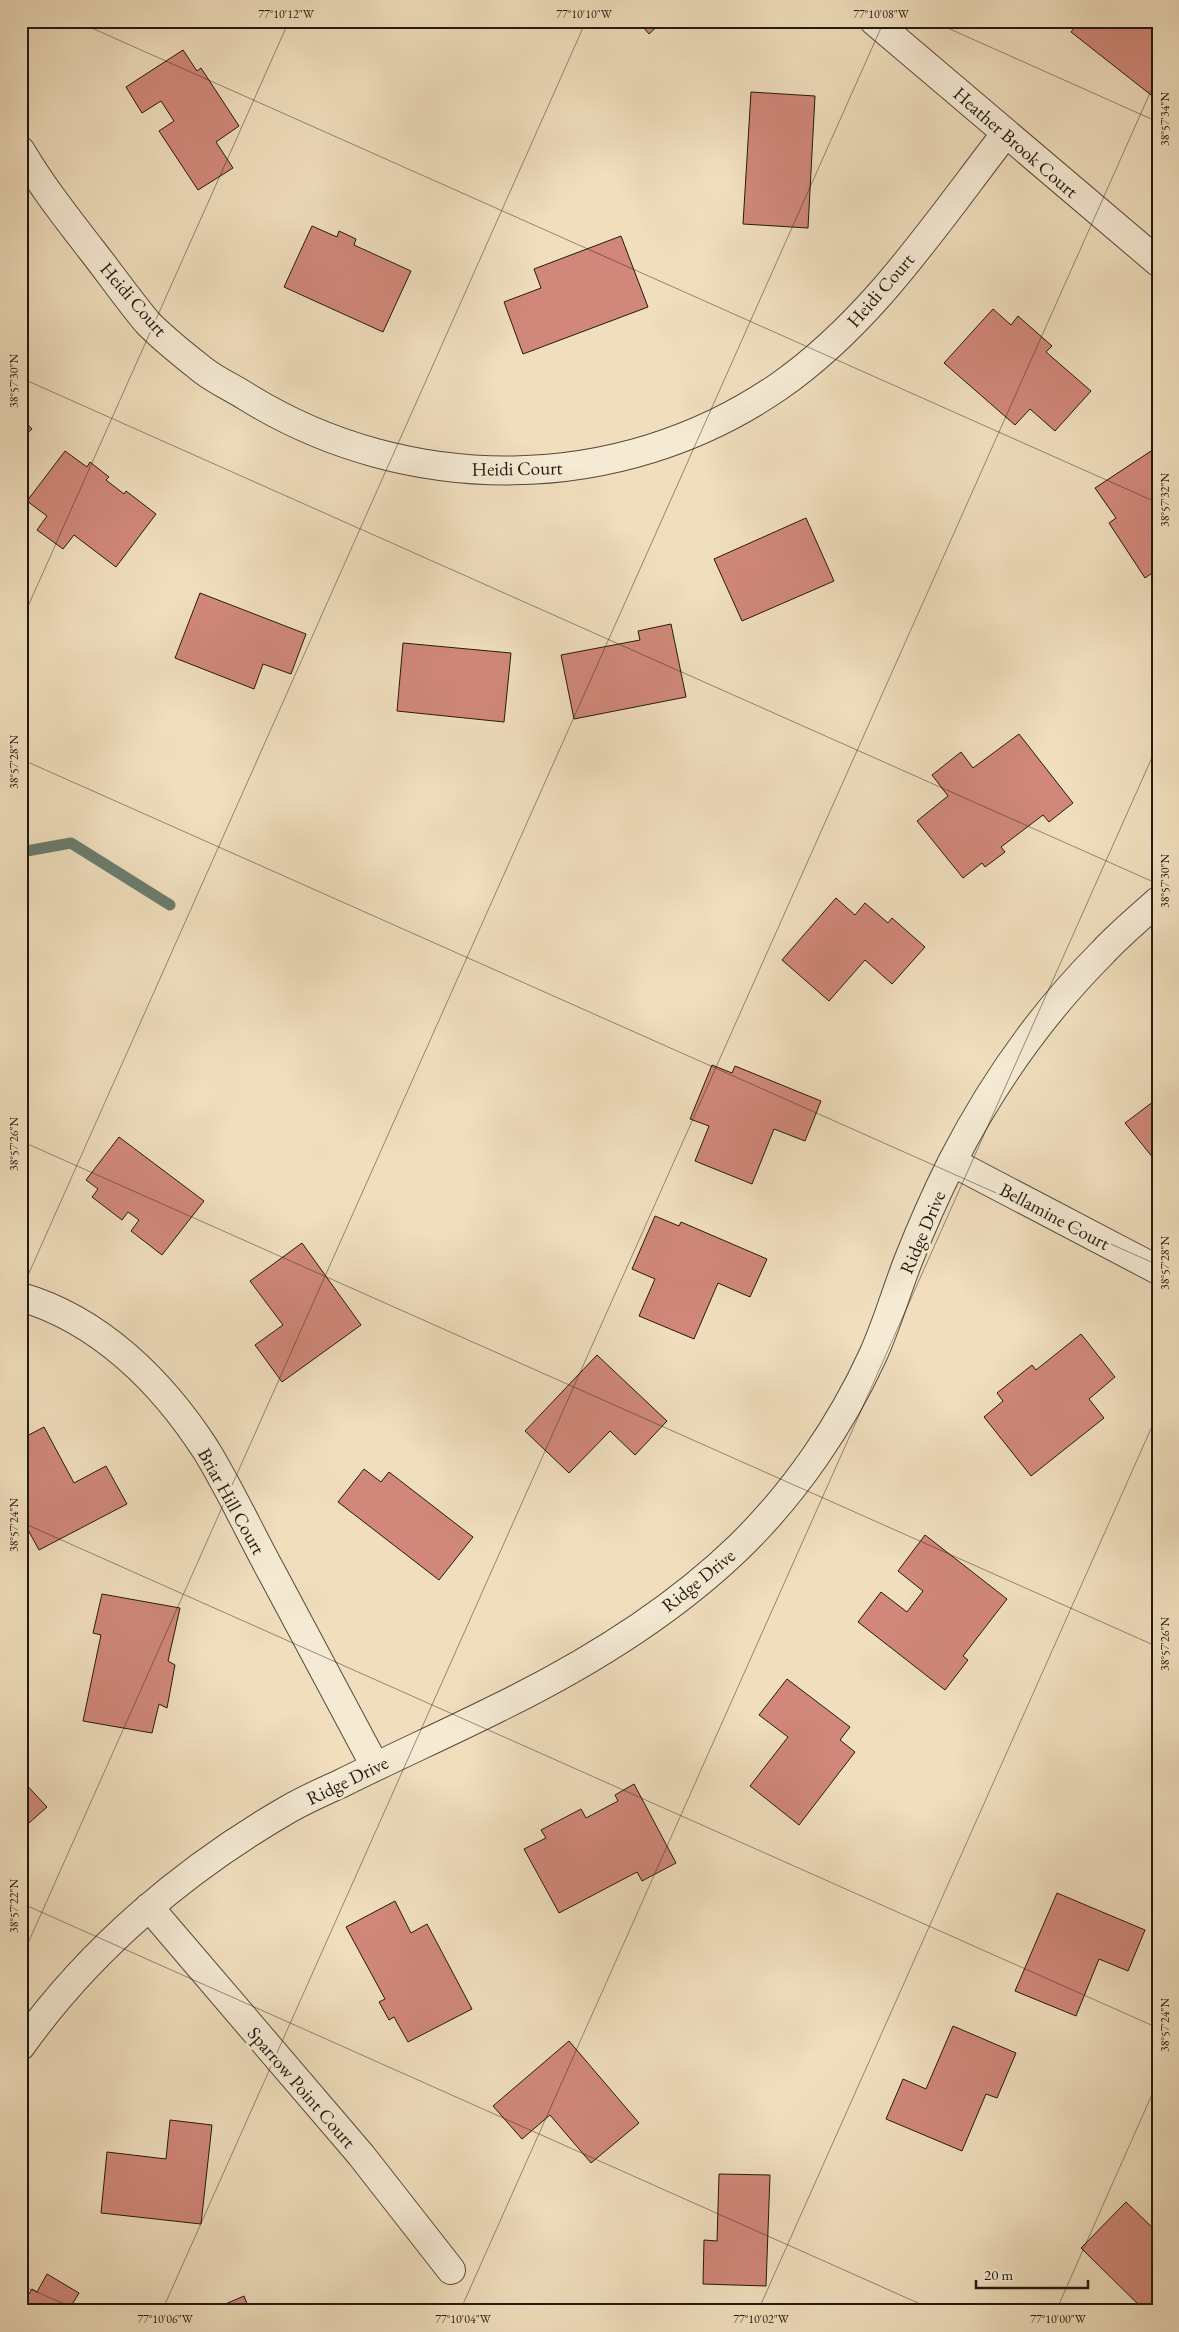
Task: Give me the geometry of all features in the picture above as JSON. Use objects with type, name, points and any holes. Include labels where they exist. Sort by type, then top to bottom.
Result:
[{"type":"street","name":"Heather Brook Court","points":[[874,21],[1158,262]]},
{"type":"street","name":"Heidi Court","points":[[21,151],[67,218],[149,323],[206,372],[279,417],[322,436],[387,457],[456,469],[509,472],[562,469],[634,454],[680,438],[726,418],[778,387],[834,343],[882,292],[1006,133]]},
{"type":"street","name":"Ridge Drive","points":[[21,2046],[44,2014],[83,1969],[149,1907],[221,1852],[290,1808],[501,1707],[597,1654],[680,1598],[740,1545],[796,1482],[838,1421],[873,1354],[911,1254],[952,1162],[985,1105],[1041,1022],[1102,953],[1158,901]]},
{"type":"street","name":"Bellamine Court","points":[[952,1162],[1158,1270]]},
{"type":"street","name":"Briar Hill Court","points":[[21,1297],[43,1304],[86,1325],[123,1352],[170,1403],[206,1450],[375,1766]]},
{"type":"street","name":"Sparrow Point Court","points":[[149,1907],[361,2156],[451,2270]]},
{"type":"building","points":[[638,21],[663,21],[649,34]]},
{"type":"building","points":[[1080,21],[1158,22],[1158,86],[1151,95],[1071,32]]},
{"type":"building","points":[[183,50],[197,71],[201,68],[239,126],[216,142],[233,168],[198,190],[159,131],[174,121],[161,101],[142,113],[126,87]]},
{"type":"building","points":[[751,92],[815,96],[808,228],[743,224]]},
{"type":"building","points":[[312,226],[337,237],[339,231],[356,239],[354,245],[411,271],[383,332],[284,287]]},
{"type":"building","points":[[621,236],[648,307],[523,354],[504,302],[541,288],[534,269]]},
{"type":"building","points":[[993,309],[1011,325],[1018,316],[1052,346],[1046,352],[1091,391],[1055,431],[1030,409],[1015,425],[944,363]]},
{"type":"building","points":[[21,417],[32,429],[21,439]]},
{"type":"building","points":[[65,451],[87,467],[90,462],[109,477],[106,480],[124,494],[126,491],[156,514],[116,567],[74,535],[63,549],[37,530],[47,516],[27,501]]},
{"type":"building","points":[[1151,451],[1158,461],[1158,569],[1145,578],[1109,523],[1116,518],[1095,488]]},
{"type":"building","points":[[806,518],[834,581],[742,621],[714,559]]},
{"type":"building","points":[[200,593],[306,634],[291,674],[263,664],[254,689],[175,658]]},
{"type":"building","points":[[671,624],[686,697],[574,719],[561,655],[640,640],[638,631]]},
{"type":"building","points":[[403,643],[511,653],[504,722],[397,711]]},
{"type":"building","points":[[1019,734],[1073,803],[1049,822],[1043,815],[1001,847],[1005,852],[985,867],[982,863],[963,878],[917,821],[948,796],[932,775],[961,752],[973,768]]},
{"type":"building","points":[[836,898],[855,915],[865,903],[888,923],[892,918],[925,947],[892,984],[865,960],[829,1001],[782,960]]},
{"type":"building","points":[[712,1065],[732,1073],[735,1066],[821,1101],[805,1141],[774,1129],[752,1184],[695,1161],[709,1126],[690,1119]]},
{"type":"building","points":[[1158,1098],[1158,1164],[1125,1123]]},
{"type":"building","points":[[119,1137],[204,1201],[162,1255],[131,1231],[139,1220],[128,1212],[122,1220],[92,1197],[98,1189],[86,1180]]},
{"type":"building","points":[[655,1216],[679,1226],[681,1222],[767,1259],[750,1297],[718,1283],[694,1339],[639,1316],[655,1279],[632,1269]]},
{"type":"building","points":[[302,1243],[361,1325],[282,1382],[255,1345],[283,1325],[250,1281]]},
{"type":"building","points":[[1081,1334],[1115,1377],[1089,1399],[1104,1418],[1031,1476],[984,1417],[1003,1401],[997,1393],[1032,1365],[1036,1370]]},
{"type":"building","points":[[597,1355],[667,1421],[635,1455],[610,1431],[569,1473],[525,1431]]},
{"type":"building","points":[[44,1427],[74,1483],[106,1466],[127,1504],[39,1550],[21,1517],[21,1439]]},
{"type":"building","points":[[364,1469],[381,1482],[389,1472],[473,1537],[439,1580],[338,1502]]},
{"type":"building","points":[[925,1535],[1007,1599],[963,1656],[968,1660],[945,1690],[858,1622],[881,1592],[907,1612],[923,1591],[898,1571]]},
{"type":"building","points":[[102,1594],[180,1608],[168,1661],[175,1665],[167,1708],[159,1704],[152,1733],[83,1721],[101,1635],[93,1633]]},
{"type":"building","points":[[787,1679],[850,1727],[840,1740],[855,1752],[799,1825],[750,1786],[788,1737],[759,1715]]},
{"type":"building","points":[[21,1779],[47,1807],[21,1830]]},
{"type":"building","points":[[634,1784],[676,1863],[642,1881],[637,1872],[559,1913],[524,1849],[546,1838],[541,1830],[581,1809],[586,1818],[618,1801],[615,1795]]},
{"type":"building","points":[[1057,1893],[1145,1930],[1128,1971],[1099,1959],[1076,2016],[1015,1991]]},
{"type":"building","points":[[395,1901],[411,1933],[427,1924],[472,2009],[408,2042],[394,2017],[389,2020],[379,2002],[385,1999],[346,1927]]},
{"type":"building","points":[[953,2026],[1016,2053],[997,2098],[986,2094],[962,2151],[886,2119],[903,2079],[926,2089]]},
{"type":"building","points":[[569,2041],[639,2123],[591,2163],[550,2115],[522,2139],[493,2106]]},
{"type":"building","points":[[170,2120],[212,2125],[201,2224],[101,2213],[107,2152],[166,2159]]},
{"type":"building","points":[[719,2174],[770,2175],[766,2286],[703,2284],[704,2240],[717,2241]]},
{"type":"building","points":[[1126,2202],[1158,2233],[1158,2311],[1145,2311],[1081,2248]]},
{"type":"building","points":[[47,2274],[79,2293],[68,2311],[21,2311],[21,2303],[23,2304],[32,2289],[37,2292]]},
{"type":"building","points":[[244,2296],[250,2311],[209,2311]]},
{"type":"waterway","points":[[21,852],[71,843],[170,905]]}]
